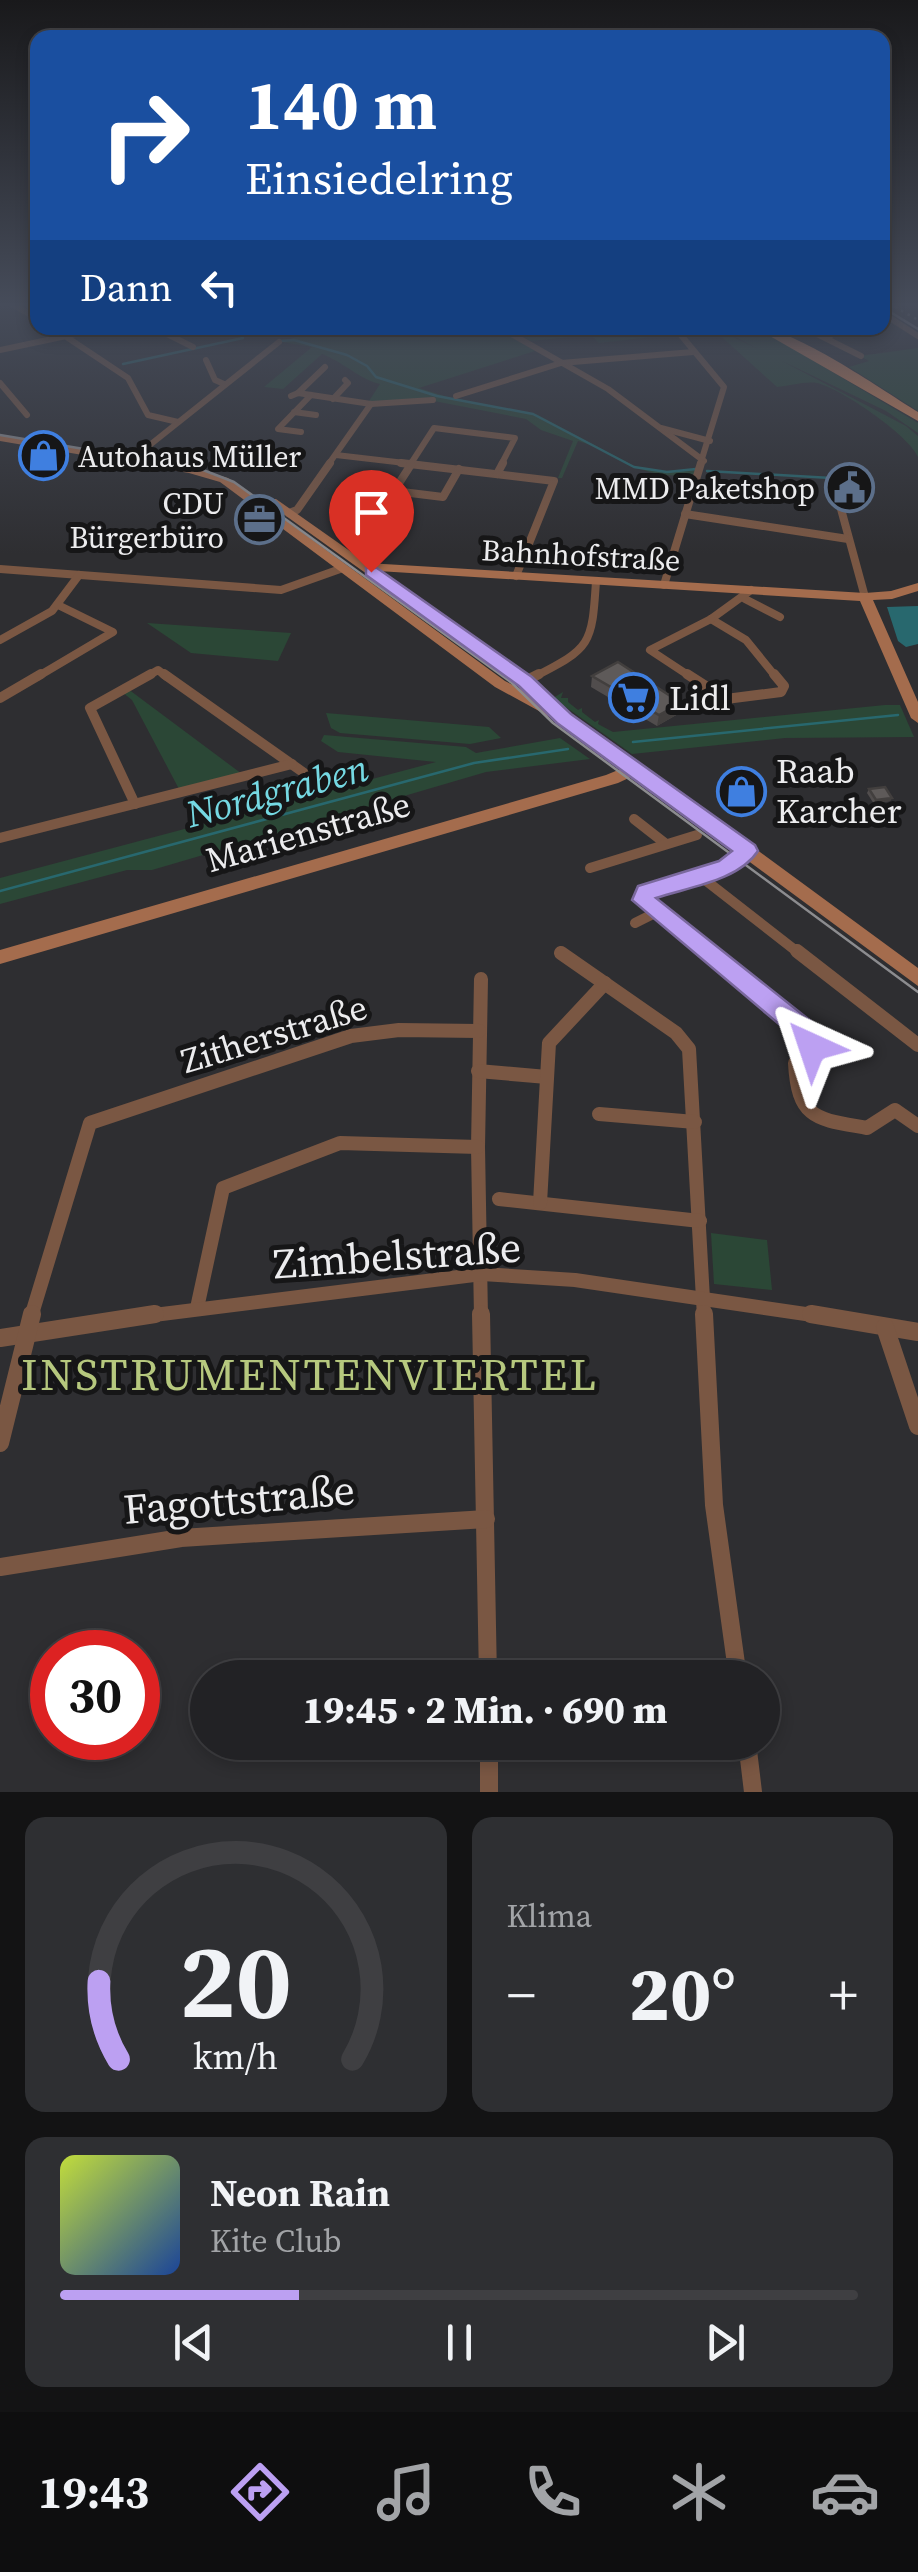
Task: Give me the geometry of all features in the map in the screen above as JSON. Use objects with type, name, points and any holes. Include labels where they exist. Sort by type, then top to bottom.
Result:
[{"type":"highway","points":[[870,387],[918,415]]},
{"type":"highway","points":[[880,387],[918,415]]},
{"type":"main road","points":[[0,434],[226,471],[289,513],[438,637],[511,690],[564,719],[918,978]]},
{"type":"main road","points":[[135,457],[224,480],[343,568],[362,573],[371,584],[383,580],[525,682],[564,719]]},
{"type":"main road","name":"Bahnhofstraße","points":[[383,580],[408,570]]},
{"type":"main road","name":"Bahnhofstraße","points":[[362,573],[408,570],[516,576],[664,585],[748,595],[865,597],[892,595],[918,587]]},
{"type":"main road","points":[[865,597],[918,718]]},
{"type":"main road","points":[[438,637],[453,630]]},
{"type":"main road","points":[[511,690],[525,682]]},
{"type":"main road","name":"Marienstraße","points":[[0,957],[612,780],[634,769]]},
{"type":"street","points":[[4,387],[27,415]]},
{"type":"street","points":[[133,387],[147,414],[178,422]]},
{"type":"street","points":[[135,457],[221,387]]},
{"type":"street","points":[[304,387],[294,395],[370,404],[433,400]]},
{"type":"street","points":[[334,398],[342,387]]},
{"type":"street","points":[[351,387],[362,391]]},
{"type":"street","points":[[456,396],[486,387]]},
{"type":"street","points":[[604,387],[704,461]]},
{"type":"street","points":[[664,585],[724,387]]},
{"type":"street","points":[[302,432],[278,429],[311,396]]},
{"type":"street","points":[[289,513],[297,510],[370,404]]},
{"type":"street","points":[[294,412],[316,415]]},
{"type":"street","points":[[459,470],[444,497],[394,491],[434,428],[515,438],[497,474]]},
{"type":"street","points":[[658,428],[710,442]]},
{"type":"street","points":[[336,455],[555,482],[516,576]]},
{"type":"street","points":[[836,486],[865,597]]},
{"type":"street","points":[[685,514],[848,538]]},
{"type":"street","points":[[0,569],[280,590],[343,568]]},
{"type":"street","points":[[0,640],[58,605],[79,574]]},
{"type":"street","points":[[525,682],[587,646],[594,631],[596,581]]},
{"type":"street","name":"Bahnhofstraße","points":[[709,618],[746,640],[784,686],[781,692],[726,698],[650,650],[748,595],[780,616]]},
{"type":"street","points":[[0,698],[112,632],[58,605]]},
{"type":"street","points":[[134,804],[90,708],[158,670],[314,780]]},
{"type":"street","points":[[0,838],[292,764]]},
{"type":"street","points":[[634,820],[666,844]]},
{"type":"street","points":[[590,868],[697,836]]},
{"type":"street","points":[[748,851],[727,866],[646,892],[643,900],[813,1039],[812,1047],[795,1064],[800,1107],[805,1114],[867,1128],[895,1110],[918,1126]]},
{"type":"street","points":[[700,876],[918,1046]]},
{"type":"street","points":[[635,923],[657,912]]},
{"type":"street","points":[[561,953],[684,1040],[691,1062],[714,1505],[736,1660]]},
{"type":"street","points":[[481,979],[478,1147],[488,1660]]},
{"type":"street","points":[[540,1203],[549,1043],[604,983]]},
{"type":"street","name":"Zitherstraße","points":[[26,1334],[90,1123],[350,1036],[398,1030],[478,1031]]},
{"type":"street","points":[[478,1071],[547,1077]]},
{"type":"street","points":[[599,1114],[695,1122]]},
{"type":"street","points":[[197,1308],[219,1193],[224,1188],[340,1143],[478,1147]]},
{"type":"street","points":[[499,1199],[700,1220]]},
{"type":"street","name":"Zimbelstraße","points":[[0,1338],[197,1308],[482,1274],[575,1280],[704,1297],[918,1332]]},
{"type":"street","points":[[885,1327],[918,1426]]},
{"type":"street","points":[[0,1443],[26,1334]]},
{"type":"street","name":"Fagottstraße","points":[[0,1567],[94,1546],[272,1528],[486,1519]]},
{"type":"street","points":[[489,1760],[490,1792]]},
{"type":"street","points":[[749,1760],[753,1792]]},
{"type":"green space","points":[[378,387],[423,387],[419,388],[460,401],[536,414],[633,465],[578,441],[562,478],[558,478],[573,441],[541,430],[526,419],[434,401],[369,401]]},
{"type":"green space","points":[[828,387],[906,426],[918,436],[918,457],[888,425]]},
{"type":"green space","points":[[835,387],[857,387],[918,423],[918,433],[886,411]]},
{"type":"green space","points":[[880,387],[918,387],[918,411]]},
{"type":"green space","points":[[634,466],[668,472],[697,469],[695,474],[659,474]]},
{"type":"green space","points":[[147,623],[291,633],[278,661],[191,653]]},
{"type":"green space","points":[[128,689],[242,774],[179,789],[132,700],[122,692]]},
{"type":"green space","points":[[563,692],[561,698],[568,698],[578,710],[582,708],[582,712],[613,732],[900,705],[914,737],[785,738],[632,754],[553,698]]},
{"type":"green space","points":[[326,713],[489,727],[501,738],[470,744],[340,733],[331,728]]},
{"type":"green space","points":[[324,735],[466,747],[476,753],[560,738],[590,759],[486,772],[152,870],[127,870],[0,904],[0,878],[436,762],[338,752],[321,741]]},
{"type":"green space","points":[[711,1233],[767,1240],[772,1290],[714,1284]]},
{"type":"water","points":[[918,606],[918,644],[906,647],[898,641],[887,607]]},
{"type":"building","points":[[618,662],[681,703],[659,715],[592,676]]},
{"type":"building","points":[[885,787],[892,798],[876,800],[869,789]]},
{"type":"waterway","points":[[407,387],[533,414],[634,467],[667,472],[696,469]]},
{"type":"waterway","points":[[707,471],[831,478]]},
{"type":"waterway","name":"Nordgraben","points":[[633,742],[898,715]]},
{"type":"waterway","name":"Nordgraben","points":[[0,891],[474,763],[568,749]]},
{"type":"tram line","points":[[0,435],[198,468],[234,482],[512,683],[553,723],[918,992]]},
{"type":"place","name":"Autohaus Müller","points":[[43,456]]},
{"type":"place","name":"MMD Paketshop","points":[[850,488]]},
{"type":"place","name":"CDU Bürgerbüro","points":[[259,520]]},
{"type":"place","name":"Lidl","points":[[634,698]]},
{"type":"place","name":"Raab Karcher","points":[[741,791]]},
{"type":"district","name":"INSTRUMENTENVIERTEL","points":[[310,1374]]},
{"type":"route","points":[[371,572],[525,682],[564,719],[748,851],[727,866],[646,892],[643,900],[808,1034],[813,1039],[812,1047]]}]
